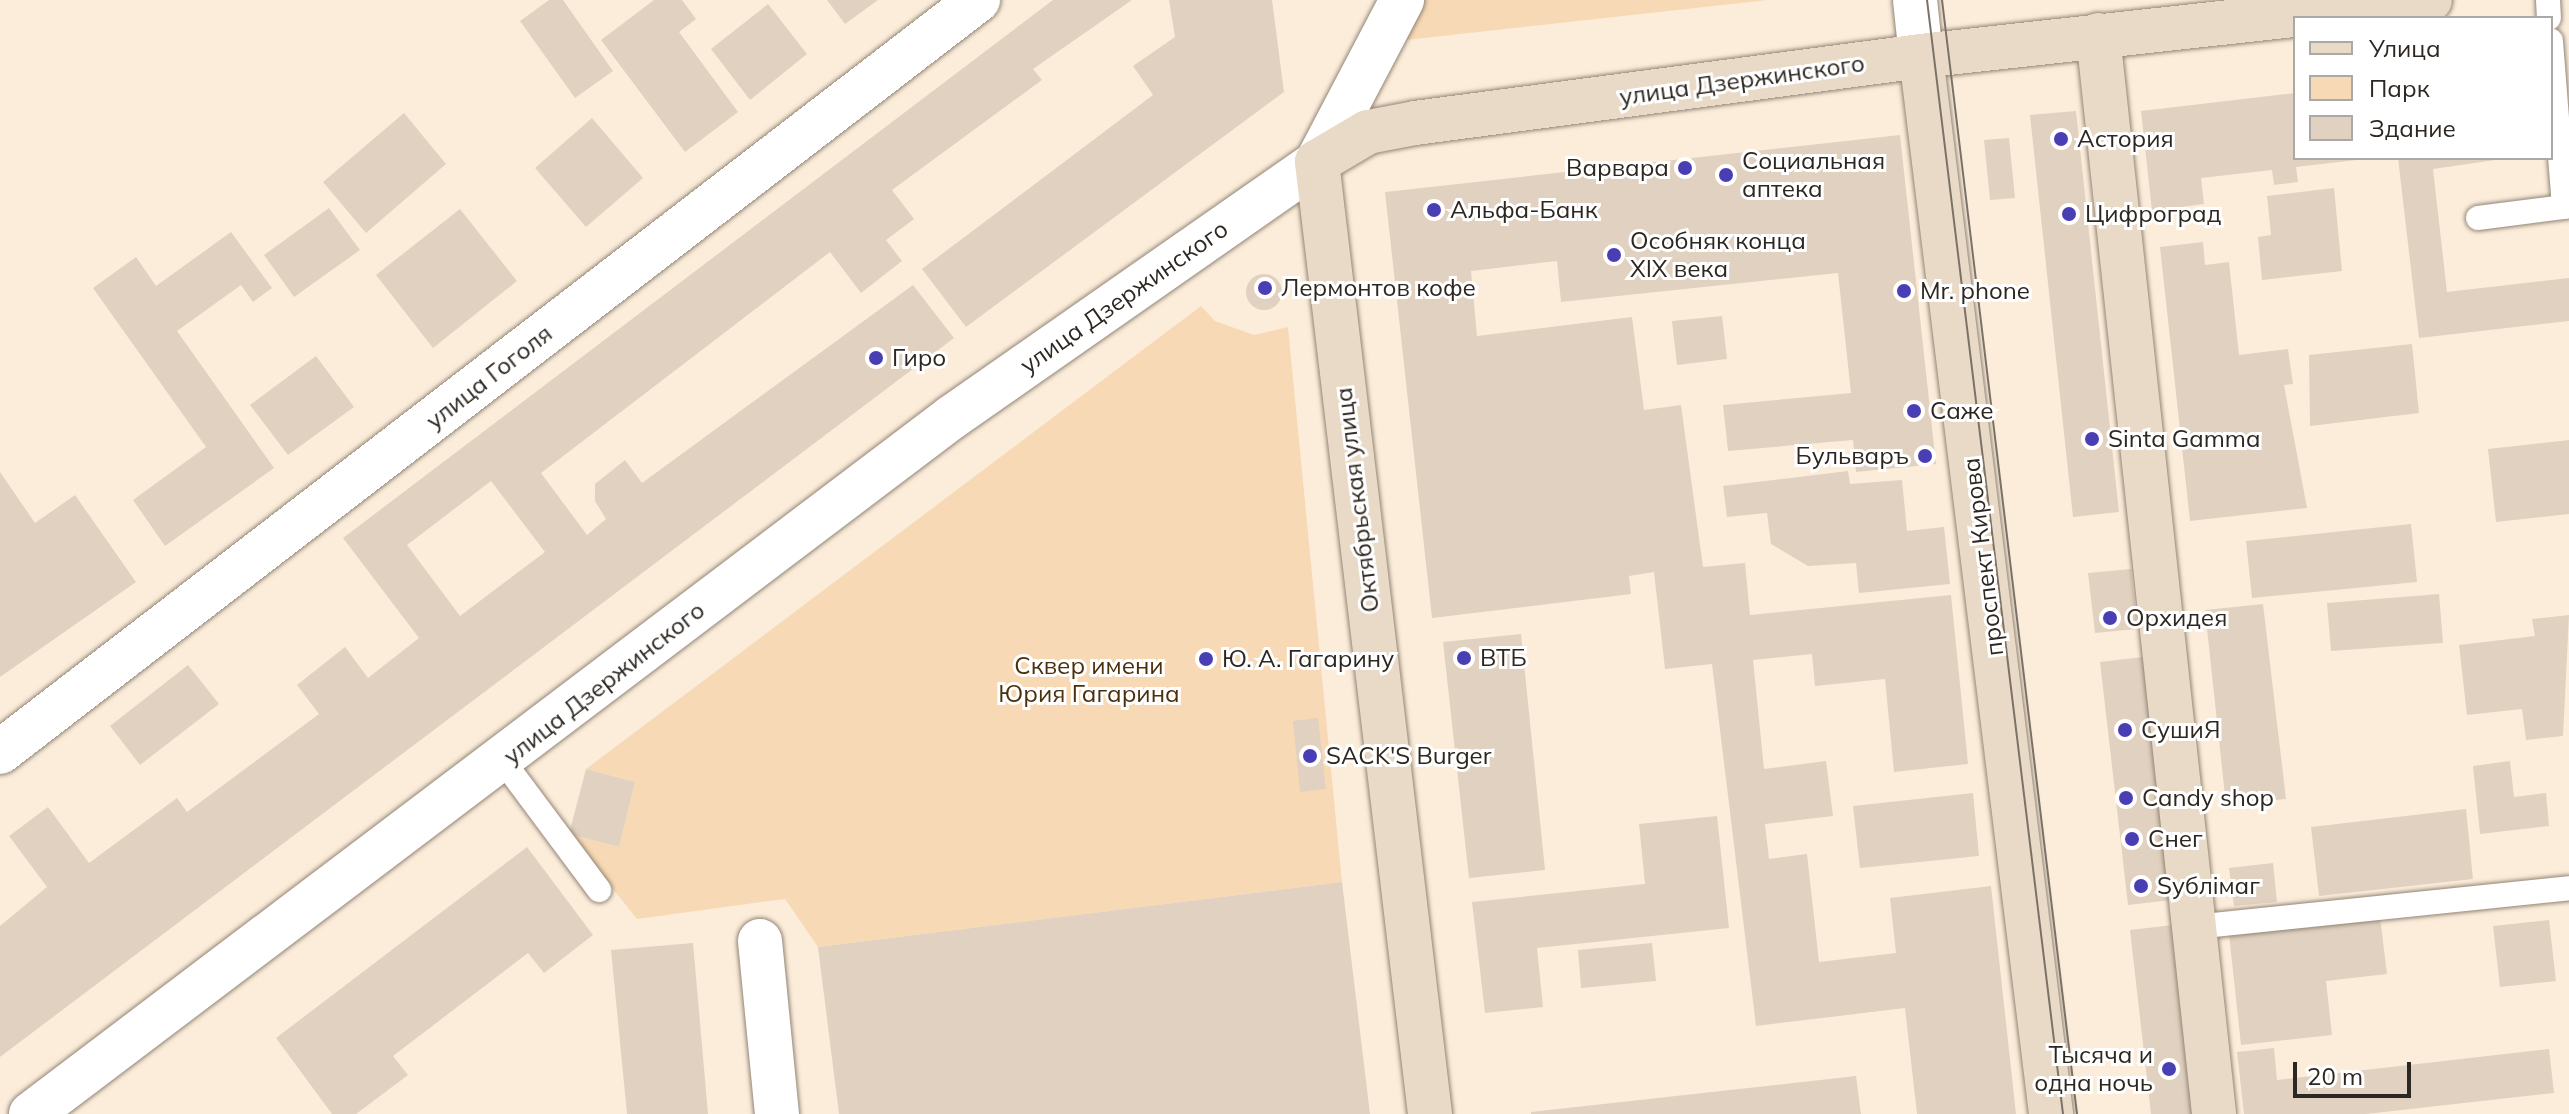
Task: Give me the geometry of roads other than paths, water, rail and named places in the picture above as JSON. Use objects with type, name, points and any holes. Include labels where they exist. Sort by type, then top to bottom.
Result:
[{"type":"street","name":"улица Гоголя","points":[[0,752],[978,0]]},
{"type":"street","points":[[1317,162],[1402,0]]},
{"type":"street","name":"проспект Кирова","points":[[1915,0],[2051,1114]]},
{"type":"street","name":"улица Дзержинского","points":[[31,1114],[76,1098],[503,761],[952,417],[1317,162],[1368,132],[1921,56],[2410,1]]},
{"type":"street","points":[[2098,35],[2214,1114]]},
{"type":"street","name":"Октябрьская улица","points":[[1317,162],[1430,1114]]},
{"type":"street","points":[[760,941],[777,1114]]},
{"type":"lane","points":[[2478,218],[2564,207],[2553,67]]},
{"type":"lane","points":[[503,761],[599,890]]},
{"type":"lane","points":[[2194,927],[2569,888]]},
{"type":"tram line","points":[[1927,0],[2063,1114]]},
{"type":"tram line","points":[[1942,0],[2077,1114]]},
{"type":"place","name":"Астория","points":[[2061,139]]},
{"type":"place","name":"Варвара","points":[[1685,168]]},
{"type":"place","name":"Социальная аптека","points":[[1726,175]]},
{"type":"place","name":"Альфа-Банк","points":[[1434,210]]},
{"type":"place","name":"Цифроград","points":[[2069,214]]},
{"type":"place","name":"Особняк конца XIX века","points":[[1614,255]]},
{"type":"place","name":"Лермонтов кофе","points":[[1265,288]]},
{"type":"place","name":"Mr. phone","points":[[1904,291]]},
{"type":"place","name":"Гиро","points":[[876,358]]},
{"type":"place","name":"Саже","points":[[1914,411]]},
{"type":"place","name":"Sinta Gamma","points":[[2092,439]]},
{"type":"place","name":"Бульваръ","points":[[1925,456]]},
{"type":"place","name":"Орхидея","points":[[2110,618]]},
{"type":"place","name":"ВТБ","points":[[1464,658]]},
{"type":"place","name":"Ю. А. Гагарину","points":[[1206,659]]},
{"type":"place","name":"СушиЯ","points":[[2125,730]]},
{"type":"place","name":"SACK'S Burger","points":[[1310,756]]},
{"type":"place","name":"Candy shop","points":[[2126,798]]},
{"type":"place","name":"Снег","points":[[2132,839]]},
{"type":"place","name":"Sублiмаг","points":[[2141,886]]},
{"type":"place","name":"Тысяча и одна ночь","points":[[2169,1069]]},
{"type":"park label","name":"Сквер имени Юрия Гагарина","points":[[1089,680]]}]
